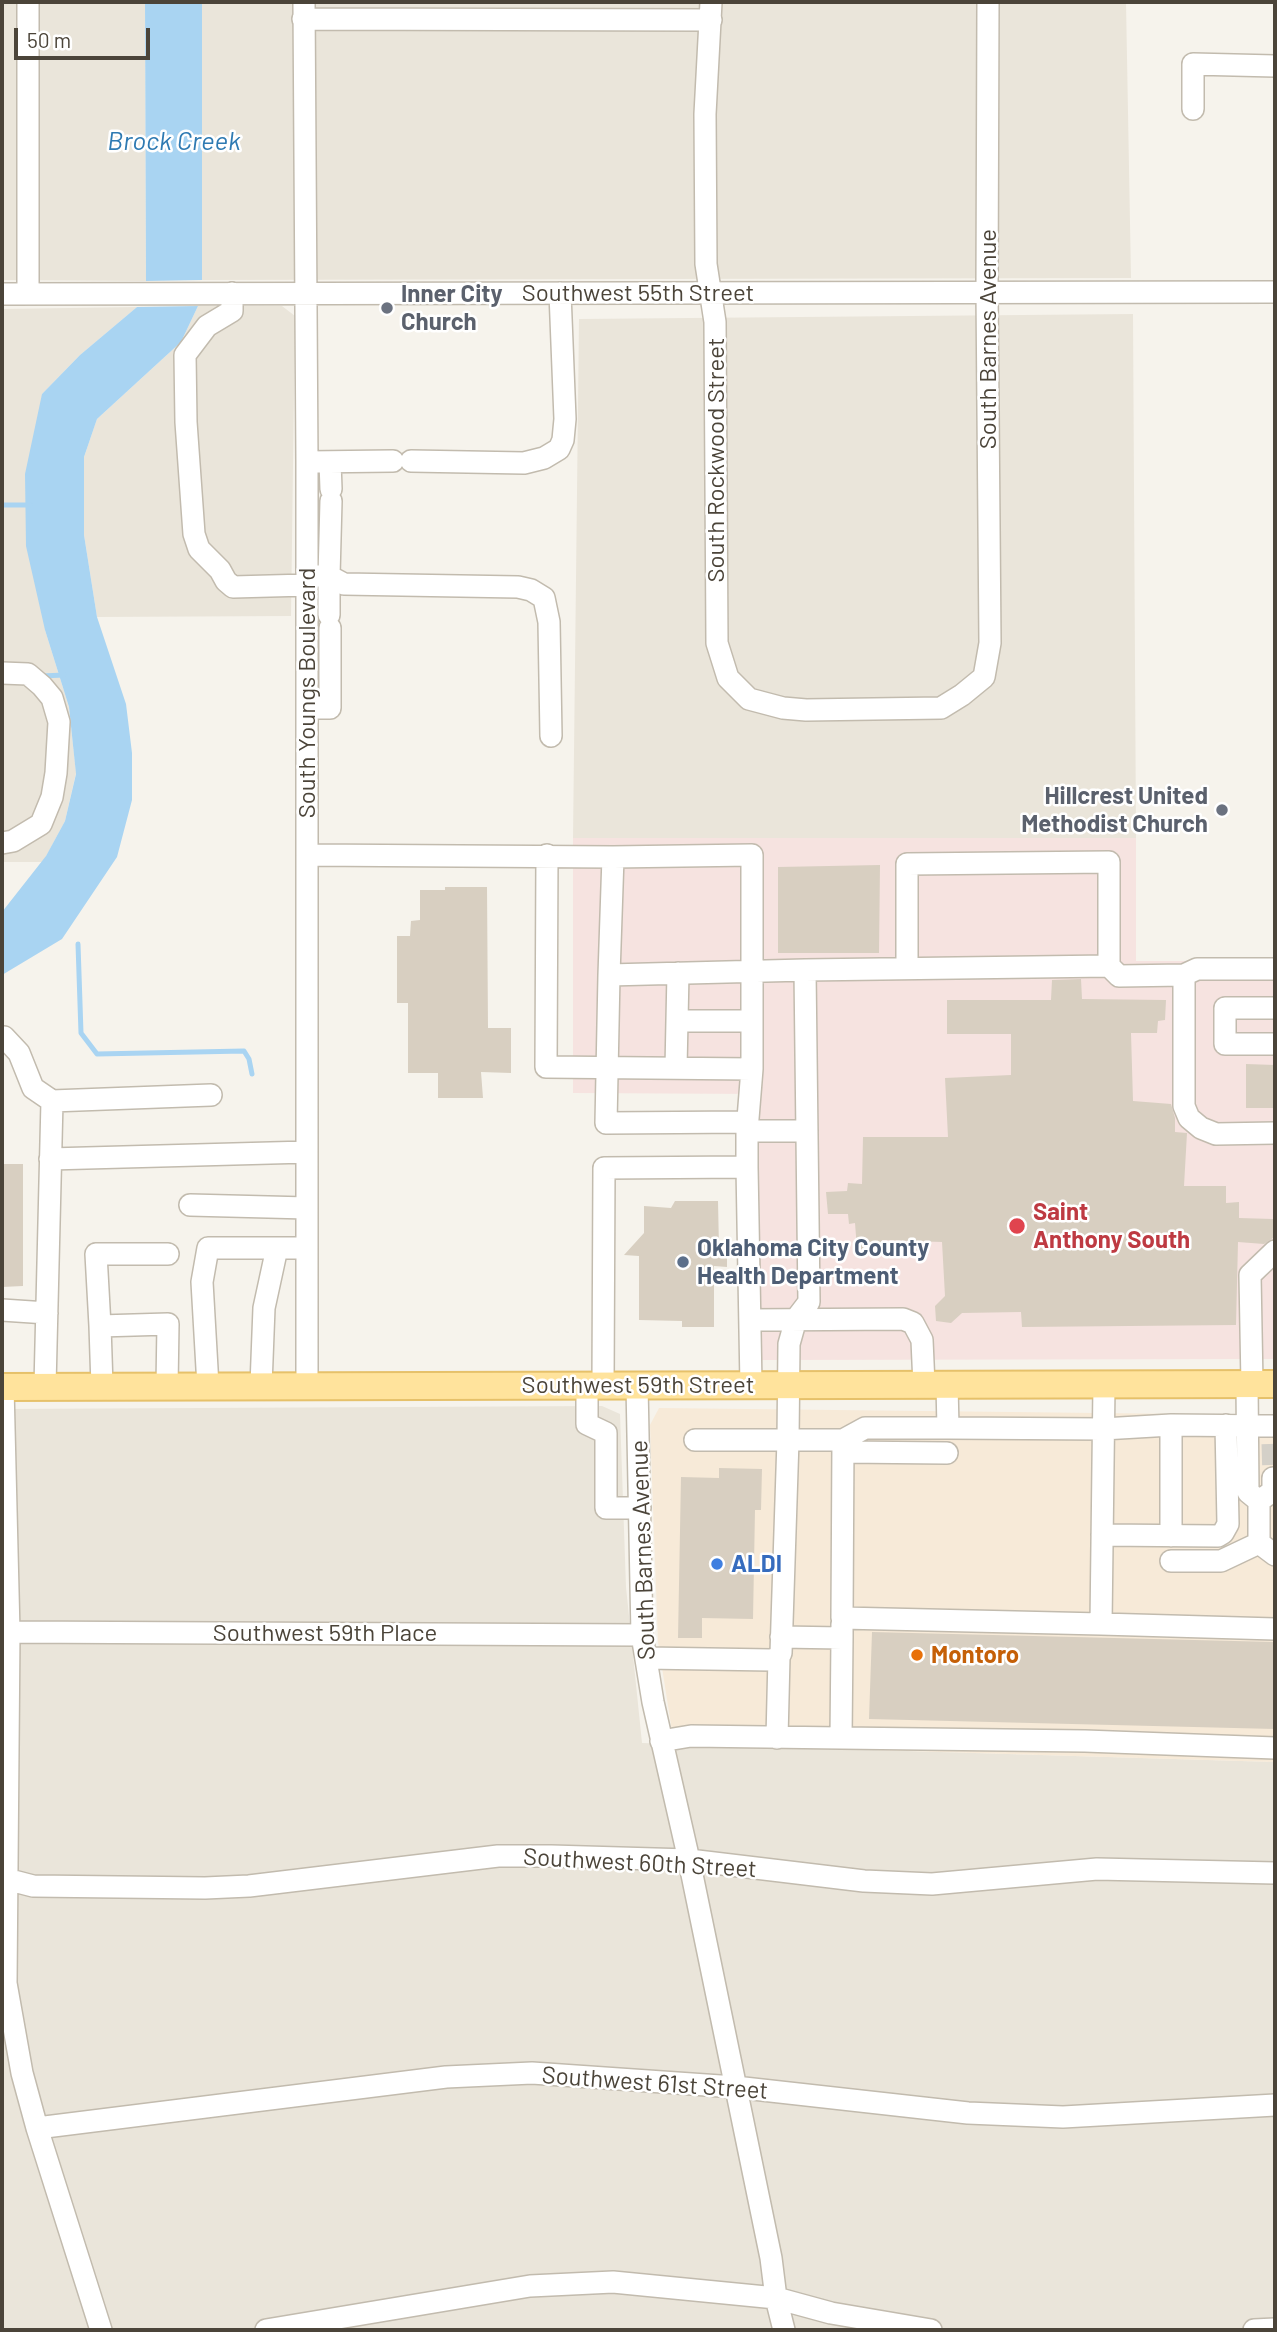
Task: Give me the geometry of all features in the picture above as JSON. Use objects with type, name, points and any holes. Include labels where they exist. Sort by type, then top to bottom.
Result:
[{"type":"main road","name":"Southwest 59th Street","points":[[3,1387],[1258,1384]]},
{"type":"street","points":[[28,2],[28,294]]},
{"type":"street","name":"South Barnes Avenue","points":[[749,699],[783,708],[806,710],[942,708],[984,677],[990,643],[988,2]]},
{"type":"street","points":[[303,10],[711,11]]},
{"type":"street","name":"South Youngs Boulevard","points":[[303,10],[307,462],[307,1385]]},
{"type":"street","name":"South Rockwood Street","points":[[711,11],[705,114],[706,264],[715,322],[717,643],[728,678],[749,699]]},
{"type":"street","points":[[1193,109],[1193,64],[1275,65]]},
{"type":"street","name":"Southwest 55th Street","points":[[2,294],[1275,292]]},
{"type":"street","points":[[232,293],[232,311],[206,326],[185,355],[186,422],[194,534],[199,549],[233,587],[329,576],[344,584],[518,587],[531,590],[544,598],[549,622],[551,736]]},
{"type":"street","points":[[307,462],[524,463],[544,458],[559,449],[563,440],[565,419],[560,293]]},
{"type":"street","points":[[307,708],[330,708],[330,462]]},
{"type":"street","points":[[2,673],[28,674],[42,686],[52,698],[59,722],[52,797],[41,824],[13,841],[2,843]]},
{"type":"street","points":[[307,855],[752,855],[752,1069],[747,1126],[751,1385]]},
{"type":"street","points":[[547,855],[546,1067],[752,1069]]},
{"type":"street","points":[[613,857],[606,1123],[747,1126],[807,1131]]},
{"type":"street","points":[[907,968],[907,864],[1108,862],[1109,965],[1119,976],[1184,975],[1198,969],[1275,969]]},
{"type":"street","points":[[609,975],[1109,965]]},
{"type":"street","points":[[777,1738],[789,1344],[802,1310],[807,1131],[805,970]]},
{"type":"street","points":[[676,1068],[678,973]]},
{"type":"street","points":[[1184,975],[1184,1106],[1189,1118],[1201,1128],[1216,1134],[1275,1133]]},
{"type":"street","points":[[1275,1008],[1225,1008],[1225,1044],[1275,1044]]},
{"type":"street","points":[[677,1021],[751,1021]]},
{"type":"street","points":[[2,1037],[19,1053],[33,1088],[52,1101],[211,1095]]},
{"type":"street","points":[[45,1386],[52,1101]]},
{"type":"street","points":[[50,1159],[307,1152]]},
{"type":"street","points":[[640,1508],[606,1508],[606,1433],[587,1424],[595,1385],[604,1168],[747,1167]]},
{"type":"street","points":[[190,1205],[307,1208]]},
{"type":"street","points":[[208,1386],[202,1282],[208,1248],[307,1248]]},
{"type":"street","points":[[261,1385],[264,1308],[276,1248]]},
{"type":"street","points":[[1171,1561],[1221,1561],[1267,1549],[1259,1501],[1248,1492],[1248,1425],[1258,1384],[1250,1275],[1275,1251]]},
{"type":"street","points":[[102,1386],[96,1254],[168,1254]]},
{"type":"street","points":[[2,1310],[47,1312]]},
{"type":"street","points":[[750,1320],[802,1310],[913,1322],[922,1340],[948,1427]]},
{"type":"street","points":[[100,1326],[168,1324],[167,1386]]},
{"type":"street","name":"South Barnes Avenue","points":[[637,1385],[642,1635],[784,2330]]},
{"type":"street","points":[[1101,1624],[1104,1385]]},
{"type":"street","points":[[3,1387],[9,1632],[6,1983],[23,2073],[37,2128],[101,2330]]},
{"type":"street","points":[[843,1446],[865,1428],[1103,1429],[1171,1425],[1248,1425],[1273,1432]]},
{"type":"street","points":[[1171,1425],[1171,1536]]},
{"type":"street","points":[[1102,1535],[1218,1536],[1227,1529],[1226,1425]]},
{"type":"street","points":[[695,1440],[788,1440],[947,1452]]},
{"type":"street","points":[[841,1738],[843,1446]]},
{"type":"street","points":[[1259,1501],[1273,1491],[1273,1478]]},
{"type":"street","points":[[646,1658],[771,1660],[780,1647],[842,1628],[1101,1624],[1275,1629]]},
{"type":"street","name":"Southwest 59th Place","points":[[9,1632],[642,1635]]},
{"type":"street","points":[[662,1741],[691,1736],[1085,1741],[1275,1748]]},
{"type":"street","name":"Southwest 60th Street","points":[[6,1879],[33,1886],[249,1886],[498,1856],[689,1860],[864,1881],[932,1884],[1097,1869],[1275,1872]]},
{"type":"street","name":"Southwest 61st Street","points":[[37,2128],[446,2077],[532,2073],[735,2087],[968,2113],[1063,2118],[1275,2105]]},
{"type":"street","points":[[266,2330],[530,2286],[613,2281],[776,2298],[831,2313],[931,2330]]},
{"type":"street","points":[[1254,2330],[1275,2329]]},
{"type":"shaded area","points":[[2,2],[145,2],[146,281],[2,280]]},
{"type":"shaded area","points":[[202,2],[1126,2],[1131,278],[202,280]]},
{"type":"shaded area","points":[[198,306],[282,306],[295,316],[291,616],[97,617],[84,535],[84,457],[97,419],[181,342]]},
{"type":"shaded area","points":[[137,307],[80,355],[42,394],[45,630],[69,707],[76,773],[65,821],[43,862],[2,862],[2,309]]},
{"type":"shaded area","points":[[1133,314],[1136,838],[573,838],[579,319]]},
{"type":"shaded area","name":"Saint Anthony South","points":[[573,838],[1136,838],[1136,961],[1275,961],[1275,1359],[758,1360],[758,1094],[573,1093]]},
{"type":"shaded area","points":[[602,1406],[620,1414],[626,1587],[642,1743],[1275,1762],[1275,2330],[2,2330],[2,1409]]},
{"type":"shaded area","points":[[659,1408],[1275,1415],[1275,1762],[674,1744],[658,1642],[650,1425]]},
{"type":"water","name":"Brock Creek","points":[[145,2],[202,2],[202,280],[146,281]]},
{"type":"water","points":[[198,306],[181,342],[97,419],[84,457],[84,535],[97,617],[126,704],[132,753],[132,800],[117,857],[62,939],[2,975],[2,912],[46,856],[65,821],[76,774],[69,707],[45,630],[26,546],[25,474],[42,394],[80,355],[137,307]]},
{"type":"building","points":[[880,865],[879,953],[778,953],[778,867]]},
{"type":"building","points":[[445,887],[487,887],[488,1028],[511,1028],[511,1073],[481,1072],[483,1098],[438,1098],[438,1073],[408,1073],[408,1003],[397,1003],[397,936],[410,936],[411,921],[420,920],[420,890],[445,890]]},
{"type":"building","points":[[1081,979],[1082,999],[1166,1000],[1165,1020],[1158,1021],[1157,1033],[1131,1033],[1133,1101],[1171,1104],[1175,1132],[1187,1133],[1184,1186],[1226,1186],[1226,1203],[1239,1202],[1239,1218],[1273,1219],[1273,1238],[1264,1244],[1238,1242],[1236,1325],[1022,1327],[1021,1312],[962,1313],[951,1323],[936,1321],[935,1306],[945,1296],[942,1242],[882,1240],[881,1249],[857,1249],[855,1223],[849,1224],[848,1214],[828,1214],[826,1192],[847,1191],[848,1183],[862,1184],[863,1137],[948,1137],[945,1078],[1011,1075],[1011,1034],[947,1034],[947,1000],[1051,1000],[1052,980]]},
{"type":"building","points":[[1246,1064],[1275,1065],[1275,1108],[1246,1108]]},
{"type":"building","points":[[2,1164],[23,1164],[23,1286],[2,1287]]},
{"type":"building","name":"Oklahoma City County Health Department","points":[[675,1201],[718,1201],[719,1248],[727,1249],[727,1267],[714,1266],[714,1327],[682,1327],[682,1321],[639,1320],[639,1256],[624,1255],[644,1233],[644,1206],[671,1208]]},
{"type":"building","name":"ALDI","points":[[719,1468],[762,1469],[761,1510],[755,1510],[753,1619],[702,1618],[702,1638],[678,1638],[681,1477],[719,1478]]},
{"type":"building","points":[[872,1632],[1275,1642],[1275,1729],[869,1719]]},
{"type":"waterway","points":[[2,505],[30,505]]},
{"type":"waterway","points":[[42,676],[64,675]]},
{"type":"waterway","points":[[78,944],[81,1033],[97,1054],[244,1051],[252,1074]]},
{"type":"tunnel","points":[[1272,1444],[1273,1478]]},
{"type":"place","name":"Inner City Church","points":[[387,308]]},
{"type":"place","name":"Hillcrest United Methodist Church","points":[[1222,810]]},
{"type":"place","name":"Saint Anthony South","points":[[1017,1226]]},
{"type":"place","name":"Oklahoma City County Health Department","points":[[683,1262]]},
{"type":"place","name":"ALDI","points":[[717,1564]]},
{"type":"place","name":"Montoro","points":[[917,1655]]}]
